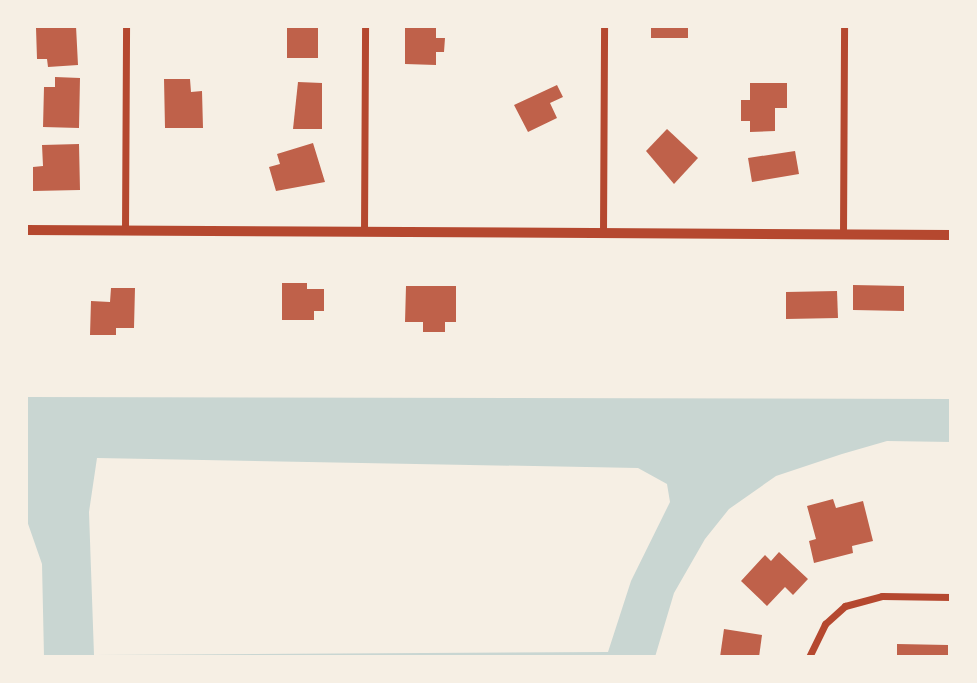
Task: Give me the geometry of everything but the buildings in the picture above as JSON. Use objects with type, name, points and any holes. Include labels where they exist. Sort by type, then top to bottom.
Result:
[{"type":"street","points":[[125,231],[126,26]]},
{"type":"street","points":[[364,232],[365,26]]},
{"type":"street","points":[[603,233],[604,26]]},
{"type":"street","points":[[843,234],[844,26]]},
{"type":"street","points":[[26,230],[951,235]]},
{"type":"street","points":[[809,657],[825,624],[845,607],[882,596],[951,597]]},
{"type":"shaded area","points":[[26,397],[951,399],[951,442],[887,441],[842,454],[776,476],[729,509],[705,539],[674,593],[655,657],[44,657],[42,564],[26,518]],"holes":[[[97,458],[638,468],[667,484],[670,502],[631,581],[608,652],[94,655],[89,512]]]}]
